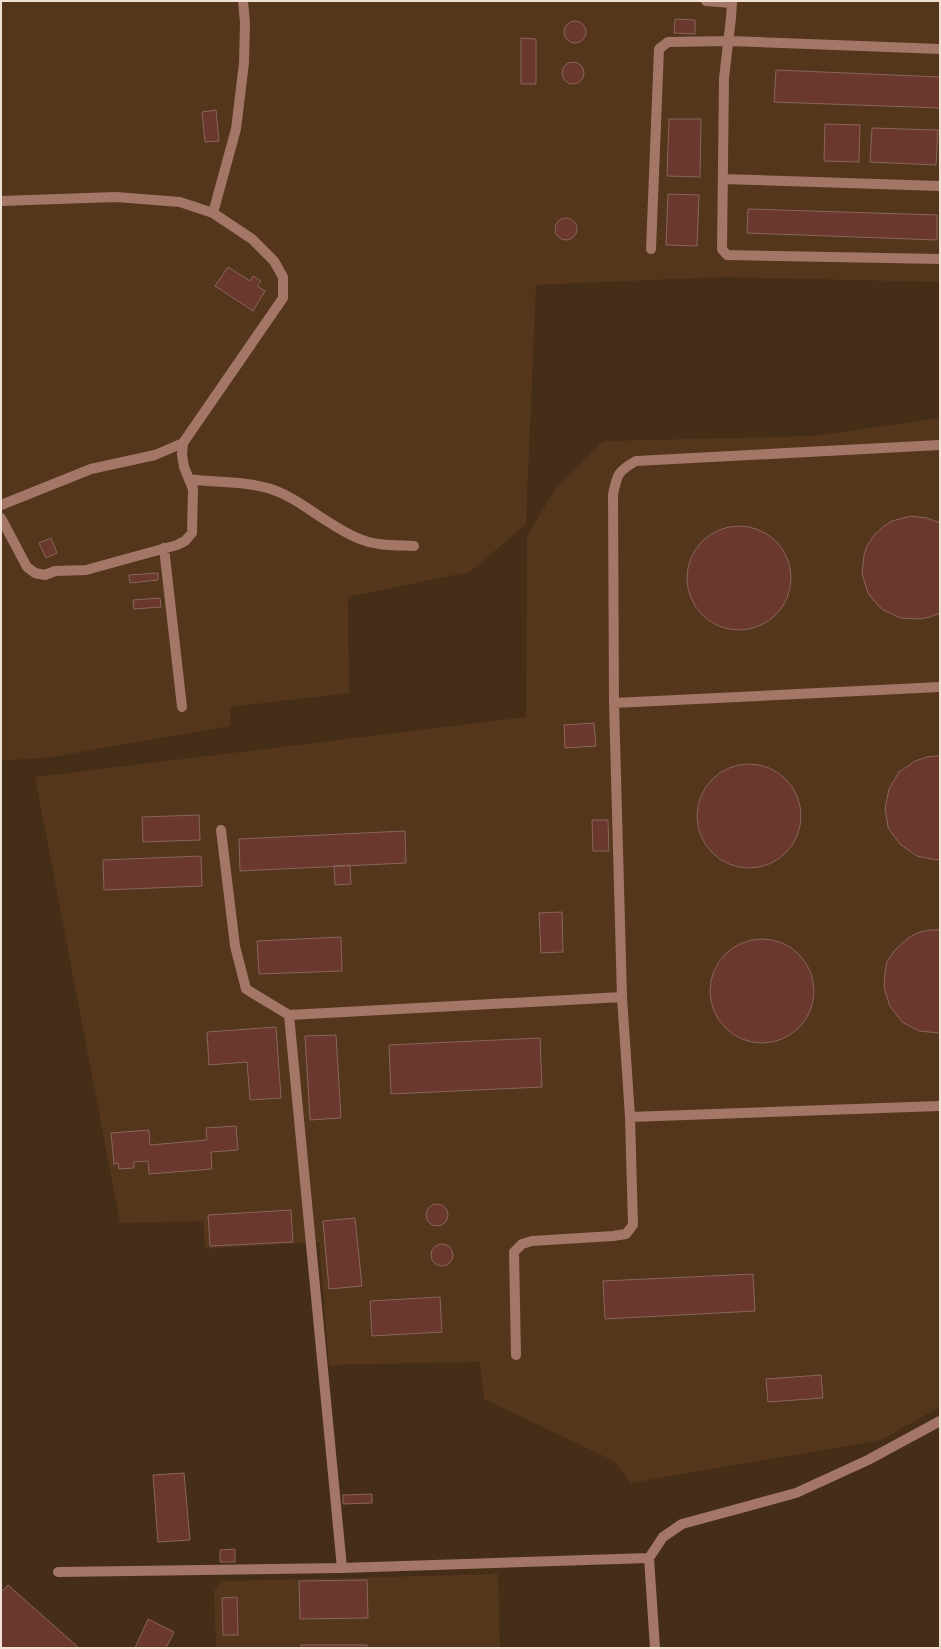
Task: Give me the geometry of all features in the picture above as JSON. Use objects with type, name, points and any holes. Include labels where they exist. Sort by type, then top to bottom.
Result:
[{"type":"street","points":[[213,213],[236,129],[244,64],[245,24],[243,1]]},
{"type":"street","points":[[706,1],[732,2],[724,78],[722,249],[727,255],[940,259]]},
{"type":"street","points":[[651,249],[660,49],[668,42],[729,40],[940,49]]},
{"type":"street","points":[[723,179],[940,186]]},
{"type":"street","points":[[1,201],[116,198],[180,202],[213,213],[252,239],[274,261],[283,277],[283,298],[183,443],[182,455],[184,467],[193,489],[192,532],[185,541],[86,570],[55,571],[45,575],[35,573],[27,567],[1,518]]},
{"type":"street","points":[[1,505],[91,469],[155,455],[183,443]]},
{"type":"street","points":[[516,1355],[514,1252],[522,1244],[532,1241],[626,1234],[633,1225],[630,1118],[622,997],[614,703],[613,495],[616,479],[622,468],[636,461],[940,445]]},
{"type":"street","points":[[189,479],[249,485],[273,490],[344,532],[361,540],[414,546]]},
{"type":"street","points":[[164,548],[182,707]]},
{"type":"street","points":[[614,703],[940,687]]},
{"type":"street","points":[[221,830],[235,946],[246,989],[289,1014],[622,997]]},
{"type":"street","points":[[289,1014],[342,1568]]},
{"type":"street","points":[[630,1118],[940,1106]]},
{"type":"street","points":[[655,1648],[649,1558],[663,1537],[682,1524],[796,1494],[868,1460],[940,1421]]},
{"type":"street","points":[[58,1572],[342,1568],[649,1558]]},
{"type":"shaded area","points":[[1,1],[940,1],[940,282],[724,277],[536,285],[526,524],[470,572],[348,597],[349,693],[230,707],[230,726],[52,757],[1,761]]},
{"type":"shaded area","points":[[940,418],[940,1407],[881,1440],[631,1483],[614,1461],[484,1399],[480,1362],[329,1365],[319,1242],[205,1249],[203,1221],[120,1223],[35,777],[526,717],[527,536],[554,491],[603,441],[814,436]]},
{"type":"shaded area","points":[[498,1574],[500,1648],[216,1648],[214,1591],[222,1581]]},
{"type":"building","points":[[675,19],[695,20],[695,34],[674,33]]},
{"type":"building","points":[[575,21],[583,24],[586,32],[583,40],[575,43],[567,40],[564,32],[567,24]]},
{"type":"building","points":[[521,38],[536,39],[536,84],[521,84]]},
{"type":"building","points":[[573,62],[581,65],[584,73],[581,81],[573,84],[565,81],[562,73],[565,65]]},
{"type":"building","points":[[776,70],[940,77],[940,108],[774,102]]},
{"type":"building","points":[[216,110],[219,141],[205,142],[202,112]]},
{"type":"building","points":[[669,119],[701,119],[700,177],[667,176]]},
{"type":"building","points":[[825,124],[860,125],[859,162],[824,161]]},
{"type":"building","points":[[872,128],[938,130],[936,165],[870,162]]},
{"type":"building","points":[[668,194],[699,195],[697,246],[666,245]]},
{"type":"building","points":[[748,209],[937,215],[937,240],[747,233]]},
{"type":"building","points":[[566,218],[574,221],[577,229],[574,237],[566,240],[558,237],[555,229],[558,221]]},
{"type":"building","points":[[228,267],[250,281],[253,276],[261,281],[257,286],[265,291],[253,311],[215,286]]},
{"type":"building","points":[[911,516],[927,518],[940,523],[940,613],[920,619],[901,618],[883,610],[868,593],[862,574],[864,555],[867,546],[874,535],[892,521]]},
{"type":"building","points":[[739,526],[759,530],[776,541],[787,558],[791,578],[787,598],[776,615],[759,626],[739,630],[719,626],[702,615],[691,598],[687,578],[691,558],[702,541],[719,530]]},
{"type":"building","points":[[51,538],[57,553],[46,558],[39,543]]},
{"type":"building","points":[[158,573],[158,580],[130,583],[129,575]]},
{"type":"building","points":[[160,598],[161,607],[134,609],[133,600]]},
{"type":"building","points":[[594,723],[596,746],[565,748],[564,725]]},
{"type":"building","points":[[940,756],[940,859],[936,860],[917,856],[901,845],[888,827],[885,808],[889,789],[899,772],[915,761],[927,757]]},
{"type":"building","points":[[749,764],[769,768],[786,779],[797,796],[801,816],[797,836],[786,853],[769,864],[749,868],[729,864],[712,853],[701,836],[697,816],[701,796],[712,779],[729,768]]},
{"type":"building","points":[[199,815],[200,840],[143,842],[142,817]]},
{"type":"building","points":[[592,820],[608,820],[609,851],[593,851]]},
{"type":"building","points":[[405,831],[406,863],[240,871],[239,839]]},
{"type":"building","points":[[201,856],[202,886],[104,890],[103,860]]},
{"type":"building","points":[[350,865],[351,884],[335,885],[334,866]]},
{"type":"building","points":[[562,912],[563,952],[541,953],[539,913]]},
{"type":"building","points":[[929,930],[940,930],[940,1033],[919,1031],[902,1022],[890,1006],[884,988],[887,962],[894,951],[908,938],[917,933]]},
{"type":"building","points":[[341,937],[342,971],[259,974],[257,941]]},
{"type":"building","points":[[762,939],[782,943],[799,954],[810,971],[814,991],[810,1011],[799,1028],[782,1039],[762,1043],[742,1039],[725,1028],[714,1011],[710,991],[714,971],[725,954],[742,943]]},
{"type":"building","points":[[276,1027],[281,1098],[250,1100],[247,1062],[209,1065],[207,1032]]},
{"type":"building","points":[[336,1035],[341,1118],[310,1120],[305,1036]]},
{"type":"building","points":[[540,1038],[542,1087],[391,1094],[389,1045]]},
{"type":"building","points":[[236,1126],[238,1150],[211,1152],[212,1169],[149,1174],[148,1161],[134,1162],[134,1168],[119,1169],[118,1163],[114,1164],[111,1133],[149,1130],[150,1145],[207,1140],[206,1128]]},
{"type":"building","points":[[437,1204],[445,1207],[448,1215],[445,1223],[437,1226],[429,1223],[426,1215],[429,1207]]},
{"type":"building","points":[[291,1210],[293,1242],[210,1246],[208,1215]]},
{"type":"building","points":[[355,1218],[362,1286],[329,1289],[323,1221]]},
{"type":"building","points":[[442,1244],[450,1247],[453,1255],[450,1263],[442,1266],[434,1263],[431,1255],[434,1247]]},
{"type":"building","points":[[753,1274],[755,1311],[605,1319],[603,1281]]},
{"type":"building","points":[[440,1297],[442,1332],[372,1336],[370,1301]]},
{"type":"building","points":[[821,1375],[823,1398],[768,1402],[766,1379]]},
{"type":"building","points":[[184,1473],[190,1540],[158,1542],[153,1475]]},
{"type":"building","points":[[372,1494],[372,1503],[343,1504],[343,1495]]},
{"type":"building","points":[[235,1549],[235,1562],[220,1562],[220,1550]]},
{"type":"building","points":[[367,1580],[368,1618],[300,1619],[299,1581]]},
{"type":"building","points":[[8,1585],[79,1648],[1,1648],[1,1592]]},
{"type":"building","points":[[237,1597],[238,1635],[223,1635],[222,1598]]},
{"type":"building","points":[[148,1619],[174,1632],[166,1648],[135,1648]]},
{"type":"building","points":[[301,1645],[367,1645],[367,1648],[301,1648]]}]
